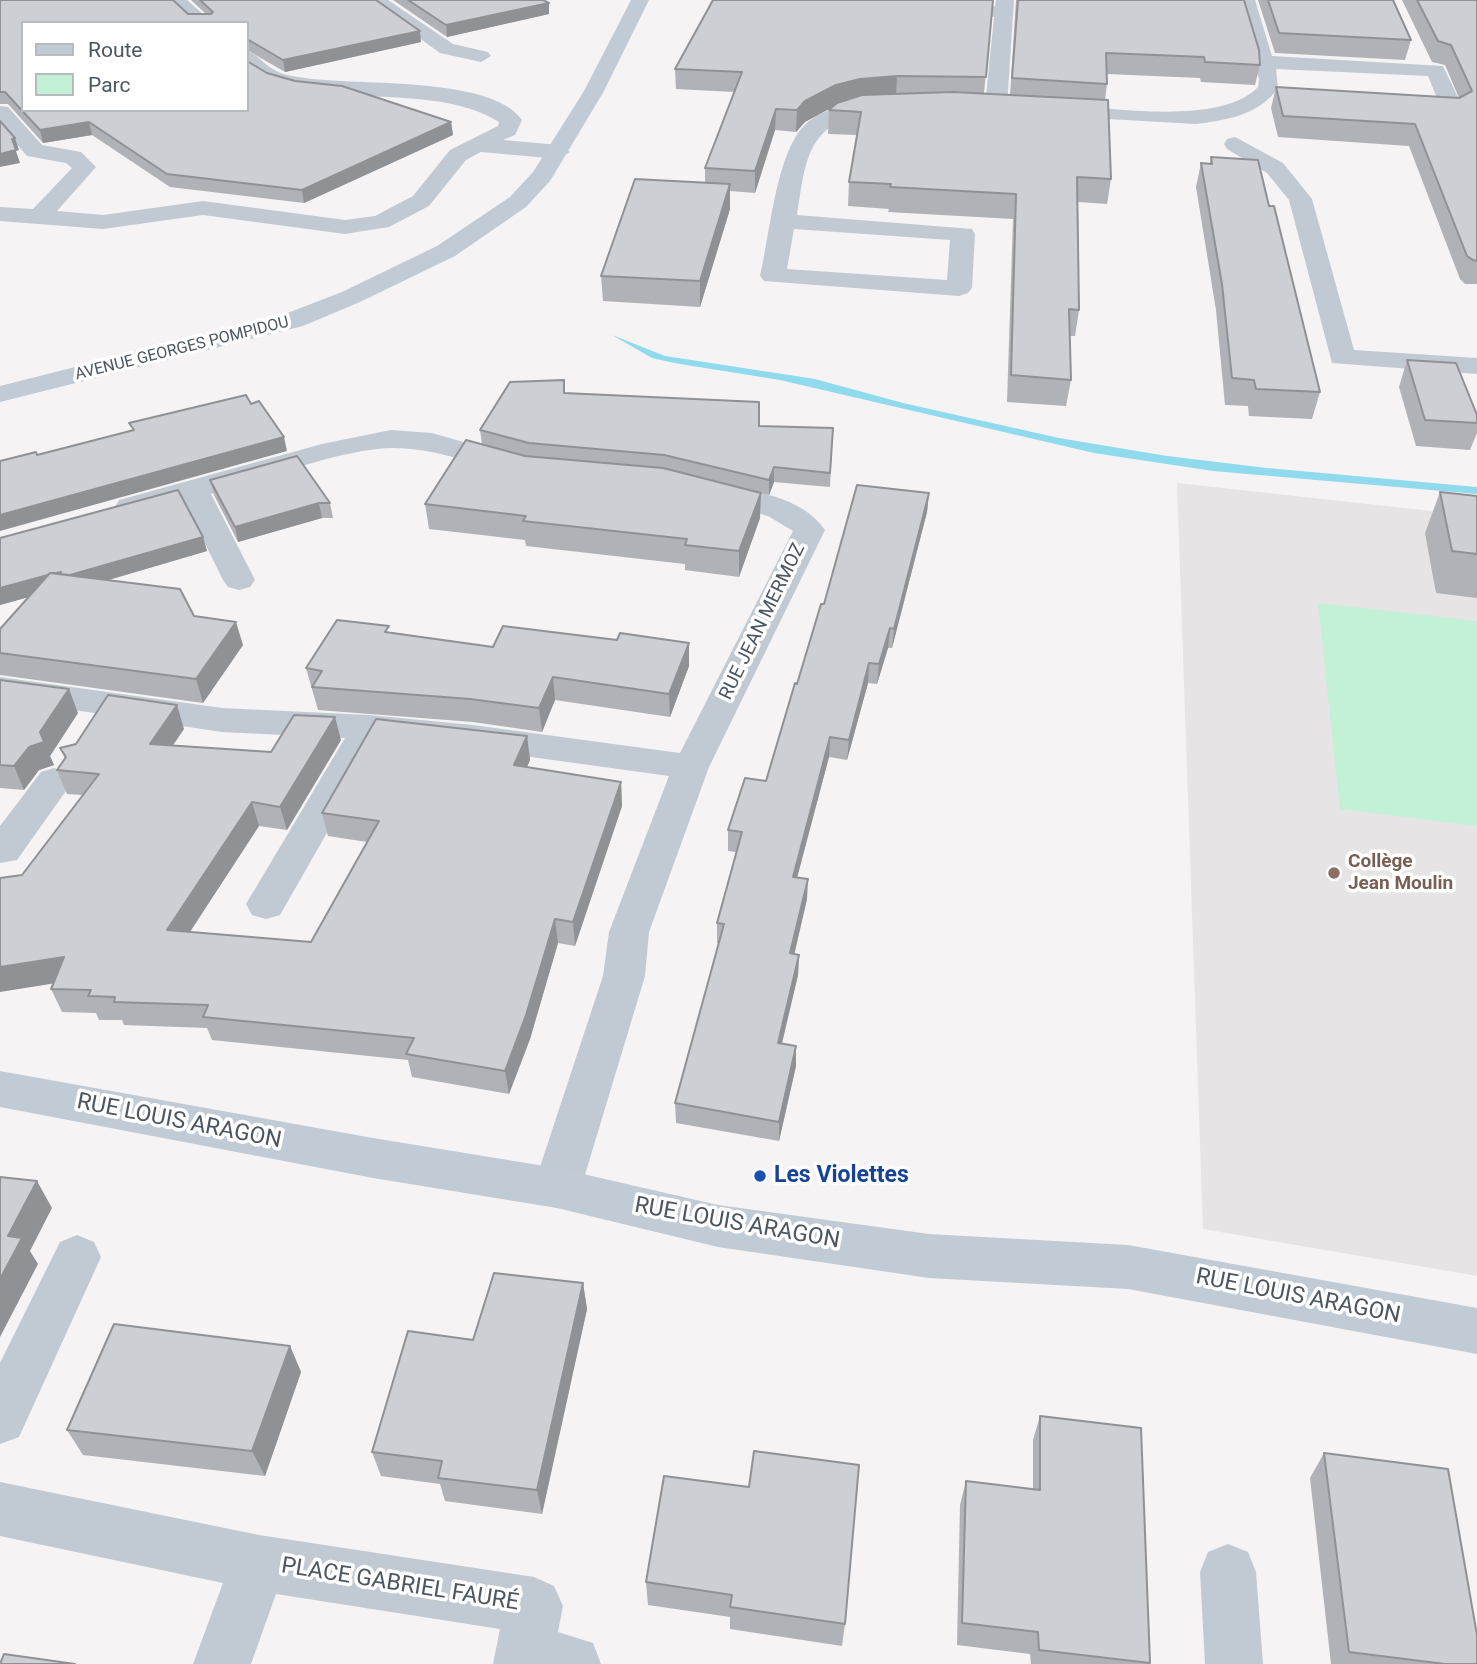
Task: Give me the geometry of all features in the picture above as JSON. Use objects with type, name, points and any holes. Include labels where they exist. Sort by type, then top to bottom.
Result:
[{"type":"street","points":[[176,0],[202,21]]},
{"type":"street","points":[[376,0],[447,49],[481,56]]},
{"type":"street","name":"AVENUE GEORGES POMPIDOU","points":[[0,394],[236,337],[294,320],[351,297],[446,251],[519,202],[542,176],[564,142],[640,0]]},
{"type":"street","points":[[972,106],[1150,117],[1216,116],[1256,99],[1268,88],[1265,62],[1246,0]]},
{"type":"street","points":[[925,8],[1004,6],[996,106]]},
{"type":"street","points":[[1412,47],[1422,69]]},
{"type":"street","points":[[0,214],[103,222],[203,208],[345,227],[381,222],[421,201],[458,155],[507,130],[511,120],[498,108],[468,100],[313,85],[271,77],[248,58]]},
{"type":"street","points":[[1265,62],[1436,70],[1453,110],[1401,107]]},
{"type":"street","points":[[1256,99],[1283,101]]},
{"type":"street","points":[[785,221],[963,234],[959,288],[773,276],[802,142],[808,133],[834,116],[859,108],[899,105]]},
{"type":"street","points":[[0,112],[35,151],[73,157],[85,167],[39,217]]},
{"type":"street","points":[[507,130],[564,142]]},
{"type":"street","points":[[480,145],[564,142]]},
{"type":"street","points":[[1235,144],[1275,168],[1300,199],[1342,357],[1477,366]]},
{"type":"street","points":[[103,514],[332,450],[391,439],[432,442],[541,470]]},
{"type":"street","name":"RUE JEAN MERMOZ","points":[[557,1188],[624,976],[629,932],[691,767],[809,530],[804,521],[792,514],[677,484]]},
{"type":"street","points":[[193,489],[239,580]]},
{"type":"street","points":[[0,688],[222,720],[369,727],[616,755],[691,767]]},
{"type":"street","points":[[85,735],[106,702]]},
{"type":"street","points":[[267,904],[369,727]]},
{"type":"street","points":[[3,850],[54,781]]},
{"type":"street","name":"RUE LOUIS ARAGON","points":[[0,1089],[373,1158],[557,1188],[718,1226],[929,1256],[1128,1268],[1222,1282],[1477,1331]]},
{"type":"street","points":[[0,1419],[77,1258]]},
{"type":"street","name":"PLACE GABRIEL FAURÉ","points":[[0,1509],[259,1563],[534,1606],[539,1661]]},
{"type":"street","name":"PLACE GABRIEL FAURÉ","points":[[222,1664],[259,1563]]},
{"type":"street","points":[[1228,1572],[1234,1664]]},
{"type":"shaded area","name":"Collège Jean Moulin","points":[[1177,483],[1477,516],[1477,1276],[1203,1229]]},
{"type":"green space","points":[[1318,603],[1477,621],[1477,826],[1340,809]]},
{"type":"water","points":[[612,335],[665,356],[815,379],[903,403],[1059,438],[1167,456],[1267,468],[1477,487],[1477,494],[1213,471],[1094,453],[780,380],[652,358]]},
{"type":"building","points":[[0,0],[173,0],[188,14],[211,14],[213,12],[200,0],[376,0],[420,31],[283,60],[248,40],[248,21],[21,21],[21,109],[5,92],[0,92]]},
{"type":"building","points":[[408,0],[543,0],[549,3],[446,25]]},
{"type":"building","points":[[713,0],[993,0],[986,77],[897,76],[860,79],[836,85],[805,101],[797,110],[776,109],[755,171],[705,168],[742,72],[675,69]]},
{"type":"building","points":[[1018,0],[1244,0],[1259,50],[1260,65],[1205,62],[1204,57],[1106,53],[1107,84],[1012,78]]},
{"type":"building","points":[[1268,0],[1393,0],[1411,40],[1279,33]]},
{"type":"building","points":[[1417,0],[1477,0],[1477,261],[1467,256],[1415,124],[1283,116],[1276,87],[1459,98],[1472,91],[1451,45],[1438,41]]},
{"type":"building","points":[[248,62],[267,73],[295,81],[342,86],[451,122],[302,190],[167,174],[89,122],[40,130],[23,112],[248,112]]},
{"type":"building","points":[[953,92],[1108,100],[1111,179],[1077,177],[1079,310],[1069,309],[1071,380],[1011,375],[1016,194],[849,182],[861,112],[829,110],[837,103],[862,95]]},
{"type":"building","points":[[0,121],[15,138],[12,139],[16,150],[0,154]]},
{"type":"building","points":[[1211,157],[1258,160],[1269,206],[1274,206],[1320,392],[1256,389],[1254,380],[1232,378],[1222,284],[1201,163],[1212,164]]},
{"type":"building","points":[[635,179],[730,184],[700,281],[601,276]]},
{"type":"building","points":[[1407,360],[1456,363],[1477,415],[1477,423],[1425,420]]},
{"type":"building","points":[[564,380],[564,393],[759,402],[759,426],[833,428],[830,473],[774,467],[769,480],[664,455],[529,443],[480,430],[510,382]]},
{"type":"building","points":[[246,395],[251,404],[259,401],[284,437],[0,515],[0,461],[36,452],[37,455],[134,430],[129,423]]},
{"type":"building","points":[[466,440],[525,456],[663,468],[761,493],[739,551],[685,545],[687,539],[523,521],[526,516],[425,504]]},
{"type":"building","points":[[297,456],[330,503],[319,503],[235,527],[210,480]]},
{"type":"building","points":[[857,485],[929,493],[894,629],[890,628],[879,664],[869,663],[849,740],[830,737],[793,877],[808,879],[790,953],[799,955],[778,1043],[796,1046],[779,1122],[675,1103],[724,924],[717,923],[742,832],[728,830],[745,778],[766,781],[795,683],[797,684],[821,604],[824,604]]},
{"type":"building","points":[[178,490],[203,537],[70,575],[50,573],[0,588],[0,538]]},
{"type":"building","points":[[1440,492],[1477,496],[1477,554],[1452,551]]},
{"type":"building","points":[[50,573],[180,589],[194,616],[236,622],[196,679],[0,653],[0,629]]},
{"type":"building","points":[[337,620],[389,626],[385,632],[493,647],[503,626],[617,640],[620,633],[689,643],[669,694],[553,677],[539,708],[470,699],[312,687],[322,671],[306,668]]},
{"type":"building","points":[[0,680],[69,689],[40,732],[44,742],[29,747],[14,766],[0,765]]},
{"type":"building","points":[[108,695],[177,705],[150,744],[271,752],[294,715],[335,717],[280,807],[252,802],[167,930],[311,942],[379,821],[322,813],[376,719],[527,736],[514,765],[621,782],[573,922],[555,919],[526,1015],[505,1071],[406,1054],[414,1038],[203,1017],[208,1005],[114,1002],[115,997],[88,996],[91,990],[51,989],[64,957],[0,967],[0,878],[22,875],[99,774],[57,770],[66,757],[60,748],[76,744]]},
{"type":"building","points":[[0,1177],[37,1181],[8,1236],[22,1238],[0,1279]]},
{"type":"building","points":[[494,1273],[583,1283],[537,1490],[438,1478],[442,1461],[372,1452],[408,1331],[473,1340]]},
{"type":"building","points":[[114,1324],[290,1346],[252,1451],[67,1430]]},
{"type":"building","points":[[1040,1416],[1141,1428],[1150,1663],[1039,1650],[1038,1632],[962,1623],[966,1481],[1040,1490]]},
{"type":"building","points":[[754,1451],[859,1465],[845,1624],[730,1607],[732,1595],[646,1582],[664,1476],[749,1487]]},
{"type":"building","points":[[1324,1453],[1448,1469],[1477,1635],[1477,1664],[1445,1664],[1349,1652]]},
{"type":"building","points":[[4,1654],[75,1664],[0,1664]]},
{"type":"place","name":"Collège Jean Moulin","points":[[1334,873]]},
{"type":"place","name":"Les Violettes","points":[[760,1176]]}]
